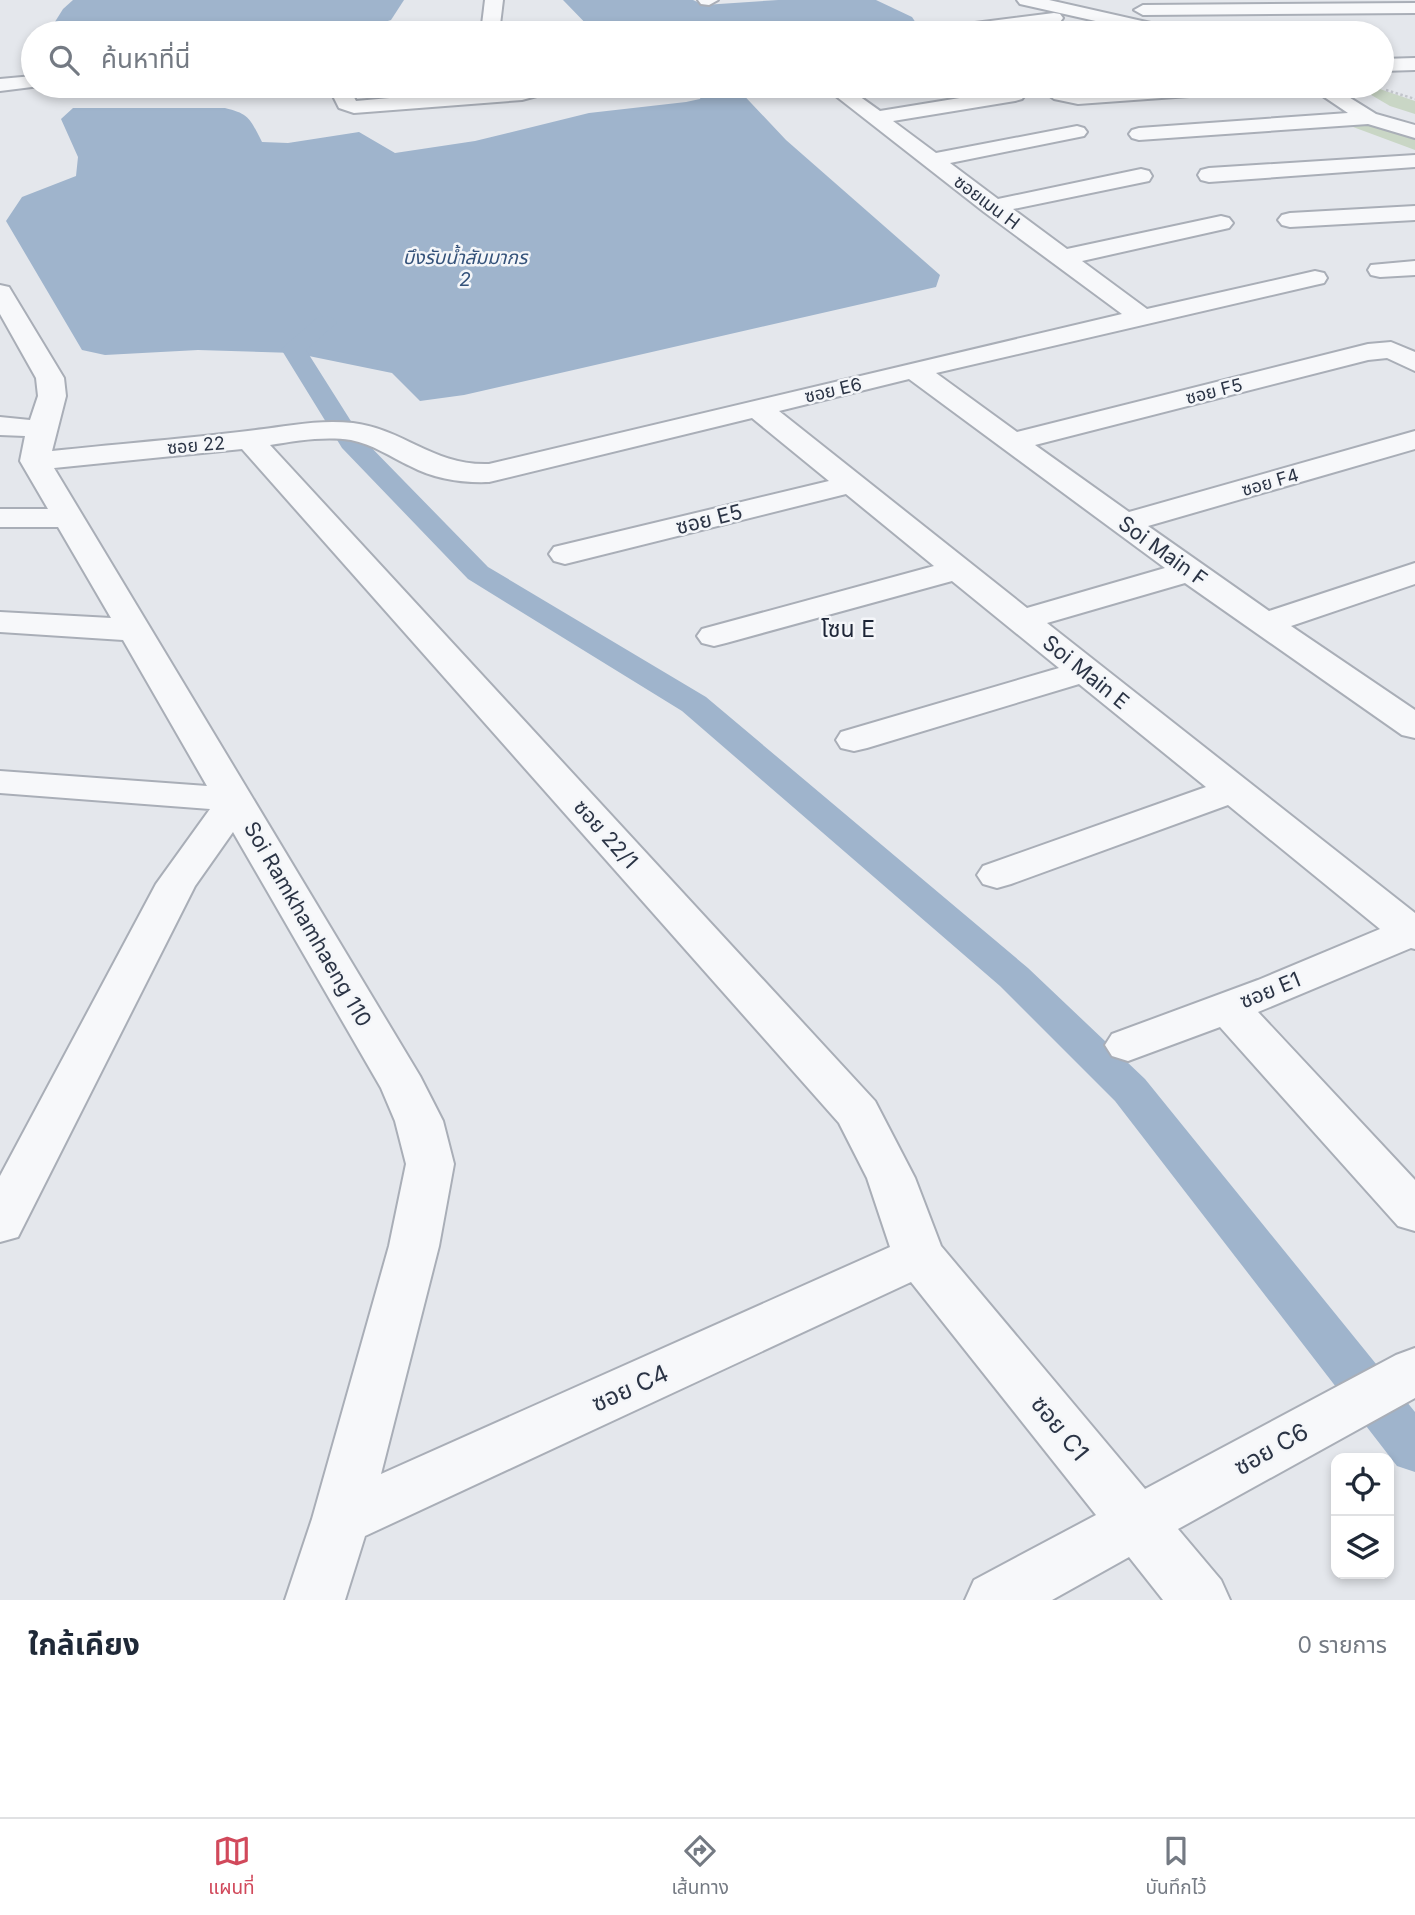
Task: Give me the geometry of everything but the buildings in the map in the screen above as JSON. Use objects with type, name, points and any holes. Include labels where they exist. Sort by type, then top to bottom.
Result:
[{"type":"street","points":[[490,21],[494,0]]},
{"type":"street","points":[[1026,0],[1125,21]]},
{"type":"street","points":[[1143,10],[1415,8]]},
{"type":"street","points":[[1232,10],[1243,21]]},
{"type":"street","points":[[1030,21],[1054,18]]},
{"type":"street","points":[[1394,53],[1415,52]]},
{"type":"street","points":[[1394,65],[1415,64]]},
{"type":"street","points":[[0,85],[21,83]]},
{"type":"street","points":[[343,98],[346,104],[354,107],[470,98]]},
{"type":"street","name":"ซอยเมน H","points":[[849,98],[1142,317]]},
{"type":"street","points":[[875,118],[992,98]]},
{"type":"street","points":[[1337,98],[1369,118],[1415,132]]},
{"type":"street","points":[[1365,98],[1382,109],[1415,118]]},
{"type":"street","points":[[1139,134],[1369,118]]},
{"type":"street","points":[[1329,121],[1415,155]]},
{"type":"street","points":[[931,160],[1077,132]]},
{"type":"street","points":[[1209,175],[1415,161]]},
{"type":"street","points":[[992,207],[1141,176]]},
{"type":"street","points":[[1290,220],[1415,213]]},
{"type":"street","points":[[1060,258],[1221,223]]},
{"type":"street","points":[[1380,270],[1415,268]]},
{"type":"street","name":"ซอย E6","points":[[357,432],[391,444],[424,462],[465,474],[489,473],[914,370],[1315,278]]},
{"type":"street","points":[[0,292],[50,378],[52,396],[38,445]]},
{"type":"street","name":"ซอย F5","points":[[1011,442],[1368,352],[1391,350],[1415,363]]},
{"type":"street","name":"Soi Main F","points":[[914,370],[1190,571],[1415,727]]},
{"type":"street","name":"Soi Main E","points":[[757,408],[1413,934]]},
{"type":"street","name":"ซอย 22","points":[[0,426],[38,445],[249,440],[324,429],[357,432]]},
{"type":"street","name":"ซอย 22/1","points":[[249,440],[858,1113],[891,1178],[919,1256]]},
{"type":"street","name":"ซอย F4","points":[[1124,523],[1415,440]]},
{"type":"street","name":"Soi Ramkhamhaeng 110","points":[[38,445],[68,518],[404,1088],[419,1121],[430,1164],[414,1246],[341,1519],[316,1600]]},
{"type":"street","name":"ซอย E5","points":[[565,554],[852,484]]},
{"type":"street","points":[[0,518],[68,518]]},
{"type":"street","points":[[714,636],[958,569]]},
{"type":"street","points":[[1021,620],[1190,571]]},
{"type":"street","points":[[1266,623],[1415,573]]},
{"type":"street","points":[[0,622],[134,630]]},
{"type":"street","points":[[855,740],[1085,671]]},
{"type":"street","points":[[0,782],[219,798],[234,796]]},
{"type":"street","points":[[997,875],[1234,790]]},
{"type":"street","points":[[0,1223],[176,884],[234,796]]},
{"type":"street","name":"ซอย E1","points":[[1128,1045],[1413,934]]},
{"type":"street","points":[[1228,1007],[1415,1212]]},
{"type":"street","name":"ซอย C4","points":[[341,1519],[919,1256]]},
{"type":"street","name":"ซอย C1","points":[[919,1256],[1200,1600]]},
{"type":"street","name":"ซอย C6","points":[[995,1600],[1139,1524],[1410,1374]]},
{"type":"path","points":[[1394,93],[1415,99]]},
{"type":"green space","points":[[1394,94],[1415,101],[1415,114],[1390,106],[1376,98],[1394,98]]},
{"type":"green space","points":[[1368,122],[1415,137],[1415,150],[1345,124]]},
{"type":"water","points":[[73,0],[404,0],[388,21],[56,21]]},
{"type":"water","points":[[563,0],[693,0],[704,5],[778,0],[876,0],[912,17],[915,21],[583,21]]},
{"type":"water","name":"บึงรับน้ำสัมมากร 2","points":[[746,98],[786,140],[940,275],[936,287],[464,395],[420,401],[392,373],[294,353],[198,350],[105,355],[82,350],[6,221],[22,197],[76,176],[78,157],[61,119],[73,108],[225,108],[245,115],[262,142],[288,143],[359,132],[395,153],[475,141],[589,113],[700,99]]},
{"type":"waterway","points":[[325,323],[293,349],[351,442],[478,573],[694,704],[1014,977],[1130,1090],[1415,1450]]},
{"type":"district","name":"โซน E","points":[[848,629]]}]
